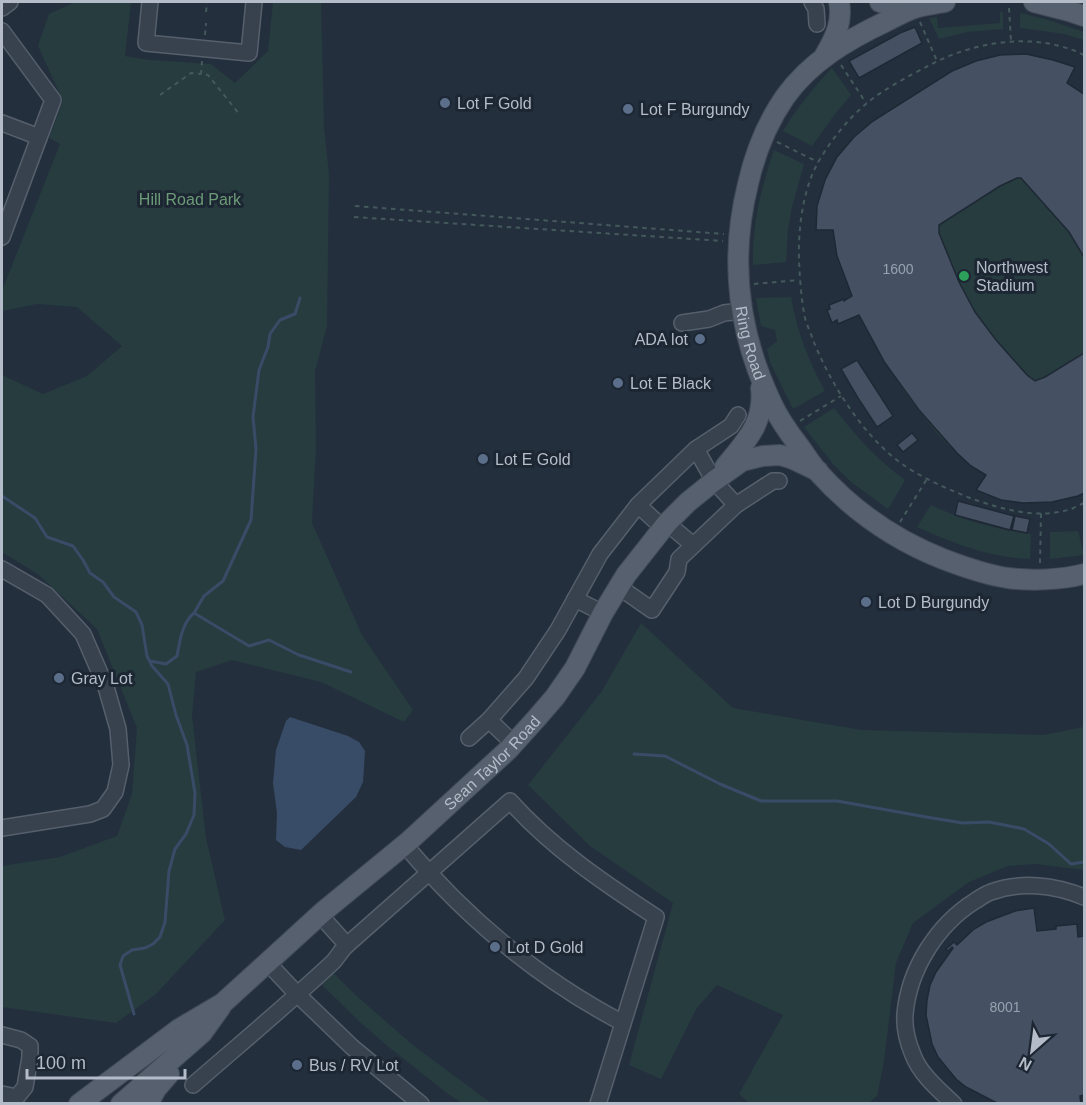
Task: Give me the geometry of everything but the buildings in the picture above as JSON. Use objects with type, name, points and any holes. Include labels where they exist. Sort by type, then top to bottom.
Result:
[{"type":"main road","points":[[830,59],[832,42],[840,21],[839,2]]},
{"type":"main road","points":[[880,2],[916,12]]},
{"type":"main road","name":"Ring Road","points":[[945,2],[853,38],[831,52],[830,59],[802,77],[785,97],[765,131],[752,168],[741,212],[737,254],[739,290],[747,334],[760,377],[772,406],[786,430],[818,471],[875,523],[920,549],[967,568],[1008,578],[1047,579],[1084,574]]},
{"type":"main road","points":[[1034,2],[1084,16]]},
{"type":"main road","name":"Sean Taylor Road","points":[[714,481],[741,448],[759,418],[763,405],[760,377]]},
{"type":"main road","name":"Sean Taylor Road","points":[[121,1104],[202,1033],[223,1003],[267,962],[405,844],[514,744],[549,704],[575,668],[603,613],[626,575],[665,525],[688,502],[742,461],[780,455],[818,471]]},
{"type":"main road","name":"Sean Taylor Road","points":[[80,1104],[179,1029],[223,1003]]},
{"type":"main road","points":[[148,1104],[156,1089],[202,1033]]},
{"type":"street","points":[[2,8],[10,2]]},
{"type":"street","points":[[150,2],[146,43],[249,53],[254,2]]},
{"type":"street","points":[[812,2],[816,9],[817,24]]},
{"type":"street","points":[[2,31],[53,100],[5,218],[2,237]]},
{"type":"street","points":[[2,123],[39,137]]},
{"type":"street","points":[[682,323],[742,311]]},
{"type":"street","points":[[469,738],[489,720],[526,678],[558,630],[600,554],[638,505],[696,449],[731,426],[738,415]]},
{"type":"street","points":[[696,449],[714,481],[736,505]]},
{"type":"street","points":[[619,587],[652,610],[677,572],[679,559],[736,505],[773,481],[779,481]]},
{"type":"street","points":[[638,505],[693,545]]},
{"type":"street","points":[[2,569],[47,595],[83,634],[106,687],[118,729],[121,765],[115,792],[103,809],[90,814],[2,828]]},
{"type":"street","points":[[575,599],[603,613]]},
{"type":"street","points":[[489,720],[514,744]]},
{"type":"street","points":[[193,1085],[510,801],[551,842],[592,874],[656,917],[598,1104]]},
{"type":"street","points":[[405,844],[429,874],[519,956],[588,1005],[623,1023]]},
{"type":"street","points":[[954,1104],[923,1072],[913,1056],[907,1035],[905,1016],[909,993],[915,973],[927,950],[947,922],[989,892],[1017,885],[1045,886],[1084,897]]},
{"type":"street","points":[[320,915],[347,945]]},
{"type":"street","points":[[267,962],[352,1047],[421,1104]]},
{"type":"street","points":[[2,1035],[21,1040],[30,1046],[30,1057],[25,1087],[16,1097],[2,1094]]},
{"type":"path","points":[[206,12],[207,2]]},
{"type":"path","points":[[1009,8],[1011,41]]},
{"type":"path","points":[[916,12],[937,61]]},
{"type":"path","points":[[204,41],[206,23]]},
{"type":"path","points":[[1084,55],[1046,43],[1011,41],[956,53],[937,61],[866,103],[832,141],[818,162],[804,197],[799,237],[800,280],[806,320],[820,355],[841,396],[881,446],[904,465],[927,479],[952,491],[1017,512],[1041,513],[1068,510],[1084,503]]},
{"type":"path","points":[[201,74],[203,52]]},
{"type":"path","points":[[830,59],[866,103]]},
{"type":"path","points":[[160,95],[191,73],[208,75],[240,115]]},
{"type":"path","points":[[775,141],[818,162]]},
{"type":"path","points":[[355,206],[724,234]]},
{"type":"path","points":[[354,217],[723,241]]},
{"type":"path","points":[[751,284],[800,280]]},
{"type":"path","points":[[797,423],[841,396]]},
{"type":"path","points":[[900,522],[927,479]]},
{"type":"path","points":[[1040,563],[1041,513]]},
{"type":"green space","name":"Hill Road Park","points":[[75,2],[131,2],[125,56],[211,64],[235,83],[268,51],[273,2],[321,2],[324,127],[329,174],[327,326],[315,371],[316,447],[312,523],[362,635],[413,710],[404,722],[321,682],[232,660],[196,672],[192,716],[206,838],[225,920],[156,994],[116,1023],[2,1007],[2,866],[60,857],[117,836],[132,794],[137,728],[97,629],[39,575],[2,552],[2,375],[43,394],[87,376],[122,346],[77,307],[37,304],[2,311],[2,291],[60,144],[49,138],[63,101],[38,46],[49,14]]},
{"type":"green space","points":[[1000,12],[1003,12],[1003,29],[967,32],[939,39],[929,18],[937,17],[938,28],[1000,23]]},
{"type":"green space","points":[[1020,13],[1084,32],[1084,40],[1064,34],[1020,28]]},
{"type":"green space","name":"Northwest Stadium","points":[[1026,54],[1075,67],[1068,83],[1084,94],[1084,493],[1055,502],[1034,503],[1000,499],[976,490],[985,475],[956,453],[918,410],[886,365],[859,316],[838,324],[837,321],[832,323],[827,310],[830,309],[829,305],[852,296],[837,256],[833,230],[816,230],[817,206],[837,157],[854,137],[873,121],[952,71],[976,61],[1000,55]]},
{"type":"green space","points":[[832,68],[851,95],[812,146],[783,131],[806,98]]},
{"type":"green space","points":[[774,150],[804,164],[792,207],[786,262],[753,265],[758,207]]},
{"type":"green space","points":[[791,297],[804,345],[825,391],[793,409],[770,362],[767,349],[777,341],[775,330],[761,326],[756,298]]},
{"type":"green space","points":[[834,408],[867,447],[905,480],[888,509],[851,482],[833,464],[804,427]]},
{"type":"green space","points":[[931,505],[980,524],[1031,534],[1030,559],[1005,557],[980,551],[917,527]]},
{"type":"green space","points":[[1078,531],[1084,555],[1050,559],[1050,532]]},
{"type":"green space","points":[[641,623],[733,708],[861,730],[1044,735],[1084,727],[1084,870],[1036,864],[1008,866],[969,882],[913,923],[896,963],[884,1061],[877,1096],[869,1103],[749,1103],[739,1094],[783,1015],[717,985],[696,1009],[661,1079],[629,1065],[673,903],[590,846],[528,785],[602,691]]},
{"type":"green space","points":[[329,969],[414,1046],[491,1103],[462,1103],[390,1048],[317,980]]},
{"type":"water","points":[[290,717],[348,736],[359,742],[365,751],[363,782],[356,797],[301,850],[285,847],[276,840],[277,813],[273,783],[276,750],[286,721]]},
{"type":"waterway","points":[[194,613],[204,596],[223,581],[251,520],[256,449],[253,417],[259,370],[268,347],[270,334],[280,320],[295,314],[300,298]]},
{"type":"waterway","points":[[2,496],[35,518],[47,537],[73,546],[90,573],[103,582],[114,597],[136,612],[142,625],[147,656],[152,666],[168,684],[187,745],[195,793],[194,815],[186,834],[175,849],[169,871],[165,922],[160,937],[153,944],[132,950],[123,956],[120,965],[134,1014]]},
{"type":"waterway","points":[[150,661],[166,664],[177,656],[184,627],[194,613],[249,646],[269,640],[299,655],[351,672]]},
{"type":"waterway","points":[[634,754],[665,756],[720,784],[761,801],[837,801],[963,823],[989,822],[1024,829],[1049,844],[1071,864],[1084,862]]},
{"type":"place","name":"Lot F Gold","points":[[445,103]]},
{"type":"place","name":"Lot F Burgundy","points":[[628,109]]},
{"type":"place","name":"Northwest Stadium","points":[[964,276]]},
{"type":"place","name":"ADA lot","points":[[700,339]]},
{"type":"place","name":"Lot E Black","points":[[618,383]]},
{"type":"place","name":"Lot E Gold","points":[[483,459]]},
{"type":"place","name":"Lot D Burgundy","points":[[866,602]]},
{"type":"place","name":"Gray Lot","points":[[59,678]]},
{"type":"place","name":"Lot D Gold","points":[[495,947]]},
{"type":"place","name":"Bus / RV Lot","points":[[297,1065]]}]
